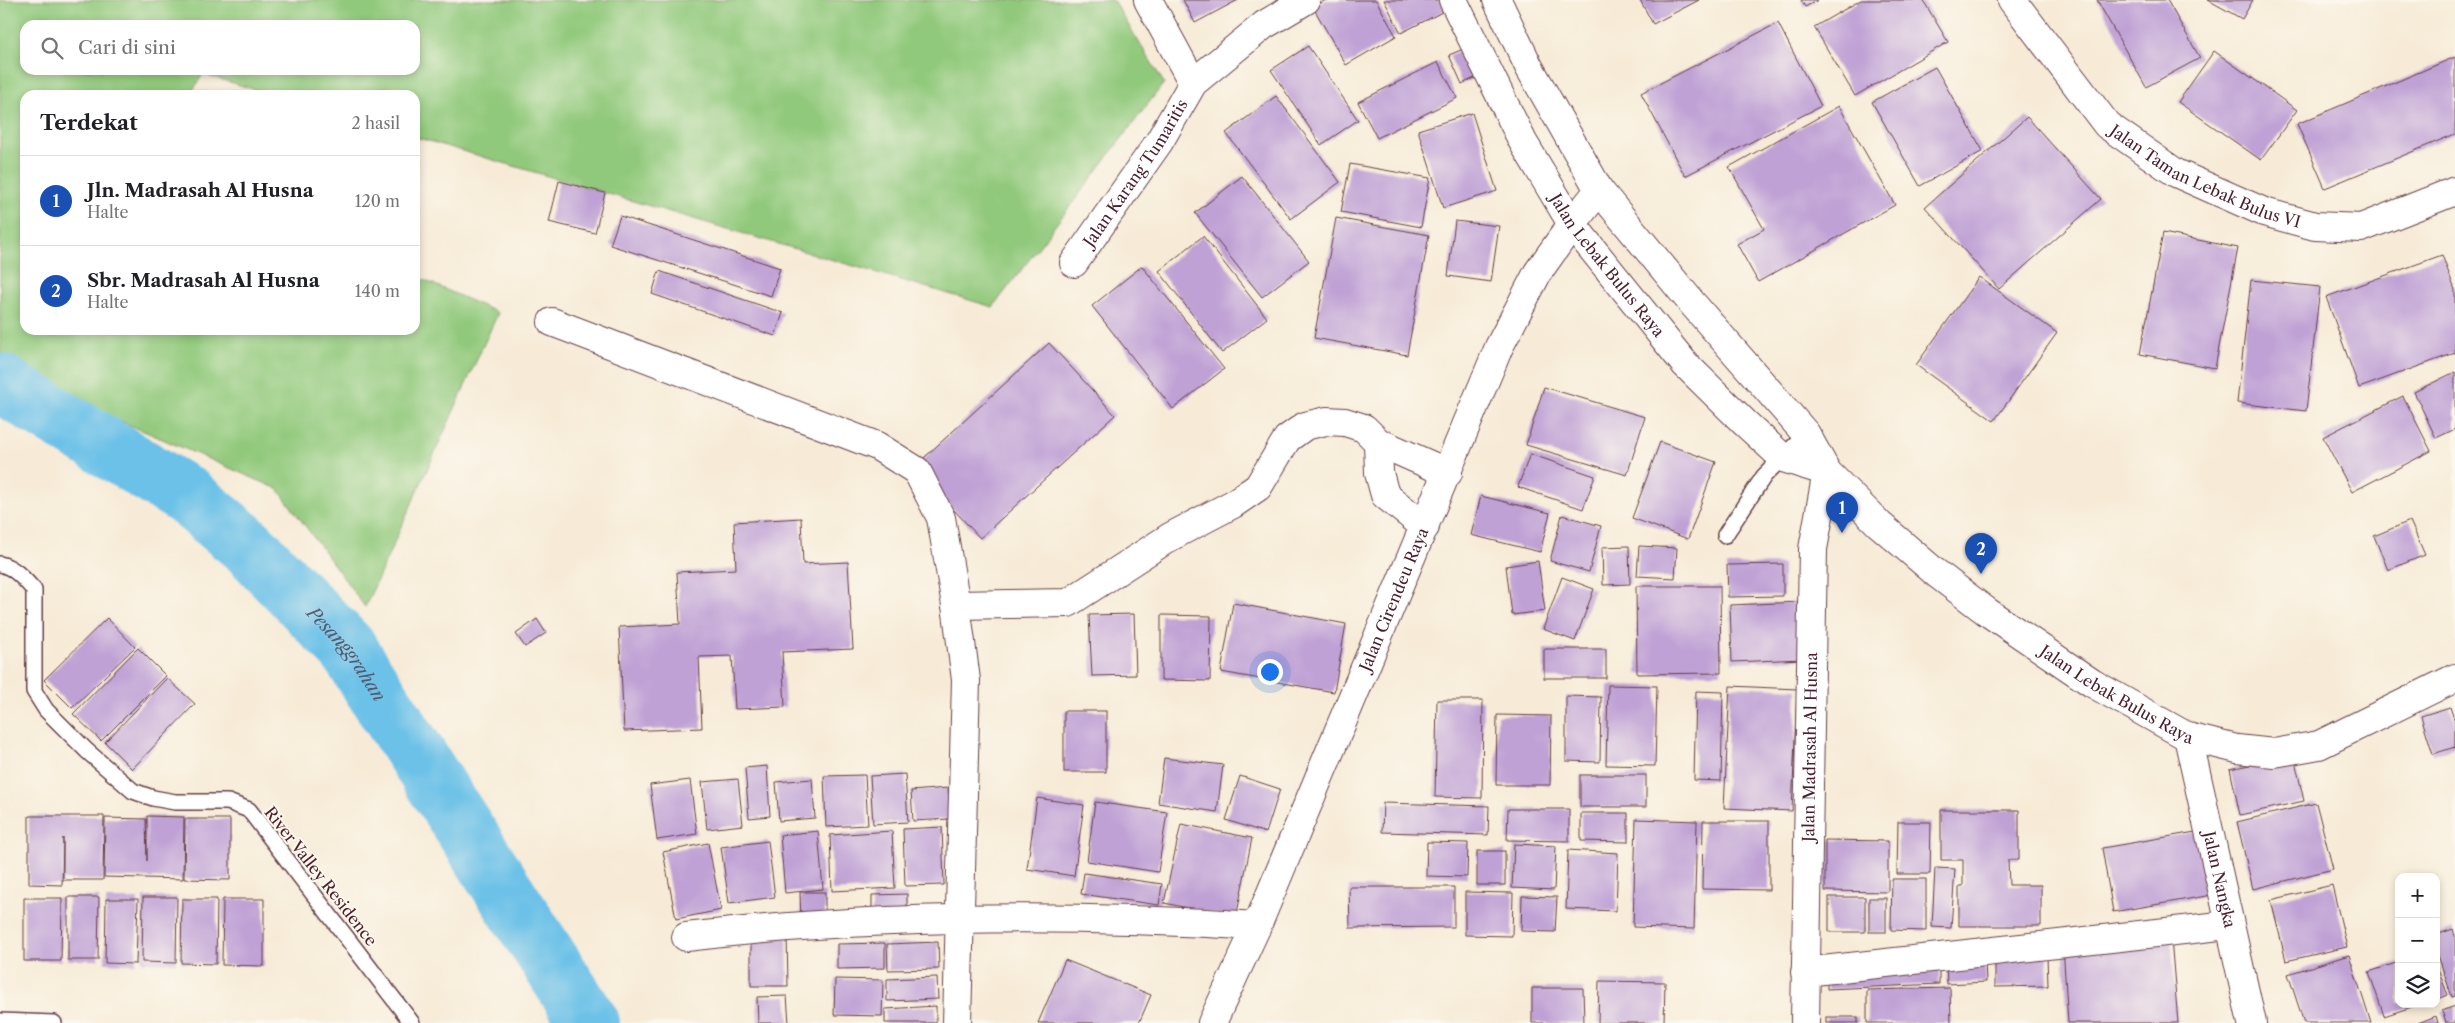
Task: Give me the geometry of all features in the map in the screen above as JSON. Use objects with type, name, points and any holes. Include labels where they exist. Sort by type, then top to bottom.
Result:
[{"type":"street","name":"Jalan Karang Tumaritis","points":[[1148,0],[1193,83]]},
{"type":"street","name":"Jalan Karang Tumaritis","points":[[1074,263],[1159,142],[1193,83],[1264,25],[1306,0]]},
{"type":"street","name":"Jalan Lebak Bulus Raya","points":[[1453,0],[1523,142],[1572,224],[1685,364],[1783,458],[1826,472]]},
{"type":"street","name":"Jalan Lebak Bulus Raya","points":[[1497,0],[1529,67],[1599,190],[1692,303],[1806,434],[1826,472],[1879,524],[1936,573],[1986,611],[2092,682],[2188,737],[2237,749],[2274,753],[2319,745],[2455,678]]},
{"type":"street","name":"Jalan Taman Lebak Bulus VI","points":[[2012,0],[2107,125],[2176,173],[2264,212],[2315,226],[2361,228],[2455,191]]},
{"type":"street","name":"Jalan Cirendeu Raya","points":[[1212,1023],[1257,926],[1448,473],[1499,346],[1538,272],[1599,190]]},
{"type":"street","points":[[552,322],[877,446],[917,471],[941,518],[956,605],[966,680],[957,1023]]},
{"type":"street","points":[[956,605],[1068,604],[1170,537],[1233,504],[1258,487],[1287,439],[1305,426],[1326,421],[1345,422],[1364,428],[1378,442],[1448,473]]},
{"type":"street","points":[[1378,442],[1380,473],[1386,495],[1425,527]]},
{"type":"street","name":"Jalan Madrasah Al Husna","points":[[1805,1023],[1813,549],[1826,472]]},
{"type":"street","name":"Jalan Nangka","points":[[2188,737],[2252,1023]]},
{"type":"street","points":[[686,937],[772,927],[959,920],[1172,920],[1257,926]]},
{"type":"street","points":[[1805,972],[2229,925]]},
{"type":"lane","points":[[1726,535],[1764,476],[1806,434]]},
{"type":"lane","name":"River Valley Residence","points":[[0,564],[19,574],[34,590],[34,691],[46,710],[87,751],[133,791],[153,798],[175,802],[228,802],[248,810],[412,1023]]},
{"type":"lane","points":[[0,1021],[54,1023]]},
{"type":"green space","points":[[0,0],[1113,0],[1164,83],[993,307],[420,138],[420,90],[256,90],[206,75],[420,75],[420,20],[20,20],[20,75],[202,75],[193,90],[20,90],[20,335],[420,335],[420,278],[498,313],[365,607],[278,489],[0,369]]},
{"type":"building","points":[[1183,0],[1238,0],[1195,23]]},
{"type":"building","points":[[1326,0],[1376,0],[1396,36],[1346,65],[1313,7]]},
{"type":"building","points":[[1384,0],[1443,0],[1448,9],[1401,33]]},
{"type":"building","points":[[1640,0],[1699,0],[1653,24]]},
{"type":"building","points":[[1801,0],[1818,0],[1805,7]]},
{"type":"building","points":[[1861,0],[1923,0],[1948,42],[1855,96],[1814,27]]},
{"type":"building","points":[[2097,0],[2167,0],[2200,58],[2146,87]]},
{"type":"building","points":[[2208,0],[2253,0],[2242,19]]},
{"type":"building","points":[[1778,23],[1821,106],[1685,176],[1641,93]]},
{"type":"building","points":[[1308,46],[1358,120],[1321,145],[1271,70]]},
{"type":"building","points":[[1468,47],[1481,75],[1462,84],[1449,55]]},
{"type":"building","points":[[2214,51],[2297,110],[2261,160],[2178,102]]},
{"type":"building","points":[[2455,57],[2455,134],[2325,188],[2297,124]]},
{"type":"building","points":[[1438,62],[1457,98],[1377,138],[1358,102]]},
{"type":"building","points":[[1935,67],[1983,151],[1920,186],[1872,102]]},
{"type":"building","points":[[1276,96],[1340,182],[1291,219],[1226,133]]},
{"type":"building","points":[[1839,106],[1895,205],[1758,282],[1737,244],[1764,229],[1729,167]]},
{"type":"building","points":[[1472,113],[1497,191],[1443,208],[1418,130]]},
{"type":"building","points":[[2027,117],[2101,199],[1999,289],[1925,207]]},
{"type":"building","points":[[1350,164],[1430,178],[1421,227],[1341,212]]},
{"type":"building","points":[[1242,176],[1309,261],[1262,297],[1195,213]]},
{"type":"building","points":[[559,181],[605,193],[595,233],[549,222]]},
{"type":"building","points":[[620,216],[780,268],[771,296],[610,245]]},
{"type":"building","points":[[1336,218],[1429,235],[1407,355],[1314,338]]},
{"type":"building","points":[[1455,221],[1499,226],[1491,282],[1448,276]]},
{"type":"building","points":[[2163,233],[2238,248],[2215,368],[2140,354]]},
{"type":"building","points":[[1203,236],[1267,318],[1222,353],[1159,271]]},
{"type":"building","points":[[2442,255],[2455,290],[2455,353],[2359,388],[2326,297]]},
{"type":"building","points":[[1142,266],[1224,369],[1173,409],[1092,306]]},
{"type":"building","points":[[659,271],[783,313],[775,336],[652,294]]},
{"type":"building","points":[[1979,277],[2057,333],[1994,421],[1916,365]]},
{"type":"building","points":[[2251,280],[2320,287],[2306,411],[2237,403]]},
{"type":"building","points":[[1049,343],[1115,415],[980,538],[914,467]]},
{"type":"building","points":[[2455,372],[2455,429],[2436,438],[2414,392]]},
{"type":"building","points":[[1544,387],[1645,417],[1627,475],[1526,445]]},
{"type":"building","points":[[2403,396],[2431,451],[2352,492],[2323,437]]},
{"type":"building","points":[[1660,442],[1716,462],[1688,539],[1632,518]]},
{"type":"building","points":[[1530,454],[1595,476],[1583,509],[1518,487]]},
{"type":"building","points":[[1481,496],[1550,513],[1540,552],[1471,535]]},
{"type":"building","points":[[1562,515],[1601,526],[1589,572],[1550,561]]},
{"type":"building","points":[[801,518],[803,564],[848,562],[853,649],[782,652],[785,707],[735,709],[732,656],[699,657],[702,728],[624,731],[619,627],[680,624],[677,572],[736,569],[734,522]]},
{"type":"building","points":[[2410,521],[2425,555],[2388,570],[2374,536]]},
{"type":"building","points":[[1629,546],[1630,584],[1603,585],[1602,547]]},
{"type":"building","points":[[1639,546],[1677,548],[1675,578],[1637,576]]},
{"type":"building","points":[[1538,561],[1545,611],[1512,615],[1506,566]]},
{"type":"building","points":[[1783,564],[1783,596],[1728,597],[1727,565]]},
{"type":"building","points":[[1562,577],[1594,589],[1575,641],[1543,629]]},
{"type":"building","points":[[1636,586],[1720,586],[1721,673],[1637,674]]},
{"type":"building","points":[[1801,602],[1803,659],[1732,662],[1730,605]]},
{"type":"building","points":[[1233,603],[1346,624],[1334,692],[1221,672]]},
{"type":"building","points":[[1134,614],[1136,675],[1092,676],[1089,615]]},
{"type":"building","points":[[1161,615],[1211,616],[1210,681],[1161,680]]},
{"type":"building","points":[[107,618],[135,647],[72,708],[44,680]]},
{"type":"building","points":[[537,619],[546,633],[525,647],[516,634]]},
{"type":"building","points":[[138,648],[166,676],[101,741],[73,714]]},
{"type":"building","points":[[1544,649],[1606,649],[1606,678],[1544,678]]},
{"type":"building","points":[[167,678],[195,704],[132,769],[105,742]]},
{"type":"building","points":[[1608,685],[1657,686],[1655,766],[1606,765]]},
{"type":"building","points":[[1730,686],[1797,689],[1792,811],[1724,808]]},
{"type":"building","points":[[1696,691],[1723,692],[1721,781],[1694,780]]},
{"type":"building","points":[[1566,696],[1601,697],[1600,762],[1566,761]]},
{"type":"building","points":[[1437,700],[1483,700],[1482,798],[1435,797]]},
{"type":"building","points":[[2450,707],[2455,722],[2455,747],[2433,754],[2421,716]]},
{"type":"building","points":[[1064,711],[1106,711],[1106,772],[1064,772]]},
{"type":"building","points":[[1497,715],[1551,716],[1550,785],[1496,785]]},
{"type":"building","points":[[2294,756],[2304,801],[2240,815],[2230,769]]},
{"type":"building","points":[[1164,758],[1223,765],[1217,812],[1158,803]]},
{"type":"building","points":[[767,766],[770,816],[749,818],[745,768]]},
{"type":"building","points":[[905,774],[908,822],[873,824],[870,776]]},
{"type":"building","points":[[865,775],[868,825],[826,827],[824,776]]},
{"type":"building","points":[[1580,775],[1646,775],[1646,807],[1580,807]]},
{"type":"building","points":[[1240,776],[1280,789],[1266,833],[1226,820]]},
{"type":"building","points":[[738,779],[743,825],[707,829],[702,782]]},
{"type":"building","points":[[812,779],[815,818],[779,821],[776,782]]},
{"type":"building","points":[[690,780],[697,834],[657,840],[650,785]]},
{"type":"building","points":[[948,788],[950,819],[913,821],[911,791]]},
{"type":"building","points":[[1037,798],[1084,805],[1074,876],[1027,869]]},
{"type":"building","points":[[1095,802],[1167,812],[1158,872],[1087,861]]},
{"type":"building","points":[[1383,803],[1489,806],[1488,835],[1382,832]]},
{"type":"building","points":[[2316,803],[2333,869],[2253,889],[2237,822]]},
{"type":"building","points":[[1508,809],[1569,809],[1569,841],[1507,840]]},
{"type":"building","points":[[1941,810],[2019,810],[2019,860],[2008,860],[2009,885],[2041,885],[2041,926],[1959,926],[1959,886],[1963,886],[1963,860],[1941,860]]},
{"type":"building","points":[[1581,813],[1628,813],[1628,842],[1581,841]]},
{"type":"building","points":[[29,816],[104,816],[103,880],[63,880],[63,838],[62,885],[29,884]]},
{"type":"building","points":[[147,816],[184,817],[183,879],[104,877],[105,818],[146,819],[147,861]]},
{"type":"building","points":[[185,819],[230,819],[230,880],[184,879]]},
{"type":"building","points":[[1636,819],[1697,821],[1694,929],[1633,927]]},
{"type":"building","points":[[1703,821],[1769,821],[1769,890],[1702,889]]},
{"type":"building","points":[[1898,822],[1931,822],[1930,874],[1897,874]]},
{"type":"building","points":[[1181,824],[1252,838],[1236,918],[1164,903]]},
{"type":"building","points":[[942,827],[944,885],[905,886],[903,829]]},
{"type":"building","points":[[2207,830],[2218,894],[2113,912],[2102,848]]},
{"type":"building","points":[[818,831],[823,889],[785,893],[780,835]]},
{"type":"building","points":[[892,831],[895,888],[832,891],[830,835]]},
{"type":"building","points":[[1825,840],[1888,841],[1888,892],[1825,891]]},
{"type":"building","points":[[768,841],[775,897],[729,903],[721,847]]},
{"type":"building","points":[[1427,842],[1468,843],[1467,877],[1426,876]]},
{"type":"building","points":[[708,843],[721,910],[676,919],[663,852]]},
{"type":"building","points":[[1514,844],[1556,846],[1554,890],[1512,888]]},
{"type":"building","points":[[1568,850],[1618,853],[1616,911],[1566,909]]},
{"type":"building","points":[[1477,851],[1505,851],[1505,885],[1477,885]]},
{"type":"building","points":[[1935,868],[1955,869],[1951,928],[1932,927]]},
{"type":"building","points":[[1084,873],[1162,884],[1159,905],[1081,894]]},
{"type":"building","points":[[1892,879],[1926,879],[1926,931],[1891,930]]},
{"type":"building","points":[[2332,885],[2347,947],[2286,961],[2271,900]]},
{"type":"building","points":[[1349,887],[1454,887],[1454,927],[1350,928]]},
{"type":"building","points":[[800,892],[825,892],[825,922],[801,922]]},
{"type":"building","points":[[1465,892],[1513,893],[1512,936],[1465,935]]},
{"type":"building","points":[[907,894],[907,919],[872,920],[872,895]]},
{"type":"building","points":[[1522,896],[1557,897],[1555,932],[1521,931]]},
{"type":"building","points":[[68,897],[99,897],[98,960],[68,960]]},
{"type":"building","points":[[143,897],[177,897],[176,963],[142,962]]},
{"type":"building","points":[[1829,897],[1865,897],[1865,932],[1829,932]]},
{"type":"building","points":[[24,898],[62,898],[61,961],[24,961]]},
{"type":"building","points":[[1869,898],[1886,898],[1886,932],[1869,932]]},
{"type":"building","points":[[106,899],[138,899],[136,964],[105,963]]},
{"type":"building","points":[[182,899],[217,899],[216,964],[181,963]]},
{"type":"building","points":[[223,899],[264,899],[264,966],[222,965]]},
{"type":"building","points":[[2453,929],[2455,936],[2455,996],[2452,997],[2440,961],[2440,934]]},
{"type":"building","points":[[787,935],[788,986],[751,986],[751,936]]},
{"type":"building","points":[[2171,938],[2178,1023],[2068,1023],[2063,946]]},
{"type":"building","points":[[938,942],[939,969],[888,970],[887,944]]},
{"type":"building","points":[[885,943],[885,968],[837,969],[837,944]]},
{"type":"building","points":[[2047,955],[2048,986],[1995,987],[1995,956]]},
{"type":"building","points":[[2349,955],[2371,1023],[2304,1023],[2288,974]]},
{"type":"building","points":[[1985,959],[1986,982],[1947,984],[1946,961]]},
{"type":"building","points":[[1065,960],[1151,995],[1139,1023],[1038,1023]]},
{"type":"building","points":[[2395,963],[2395,1008],[2409,1008],[2384,1016],[2369,972]]},
{"type":"building","points":[[1939,971],[1939,984],[1827,989],[1827,976]]},
{"type":"building","points":[[2440,975],[2448,995],[2440,998]]},
{"type":"building","points":[[937,977],[938,999],[887,1001],[887,979]]},
{"type":"building","points":[[835,979],[883,980],[882,1016],[834,1015]]},
{"type":"building","points":[[1599,981],[1665,982],[1664,1023],[1598,1023]]},
{"type":"building","points":[[1532,988],[1583,988],[1584,1023],[1532,1023]]},
{"type":"building","points":[[1950,988],[1951,1023],[1867,1023],[1867,990]]},
{"type":"building","points":[[787,996],[789,1023],[758,1023],[757,997]]},
{"type":"building","points":[[936,1006],[936,1023],[885,1023],[885,1009]]},
{"type":"building","points":[[2455,1006],[2455,1023],[2446,1023],[2442,1011]]},
{"type":"building","points":[[2436,1016],[2438,1023],[2418,1023]]},
{"type":"building","points":[[1826,1017],[1858,1017],[1858,1023],[1826,1023]]},
{"type":"waterway","name":"Pesanggrahan","points":[[0,383],[187,496],[249,547],[348,649],[590,1023]]},
{"type":"place","name":"Jln. Madrasah Al Husna","points":[[1842,533]]},
{"type":"place","name":"Sbr. Madrasah Al Husna","points":[[1981,574]]}]
